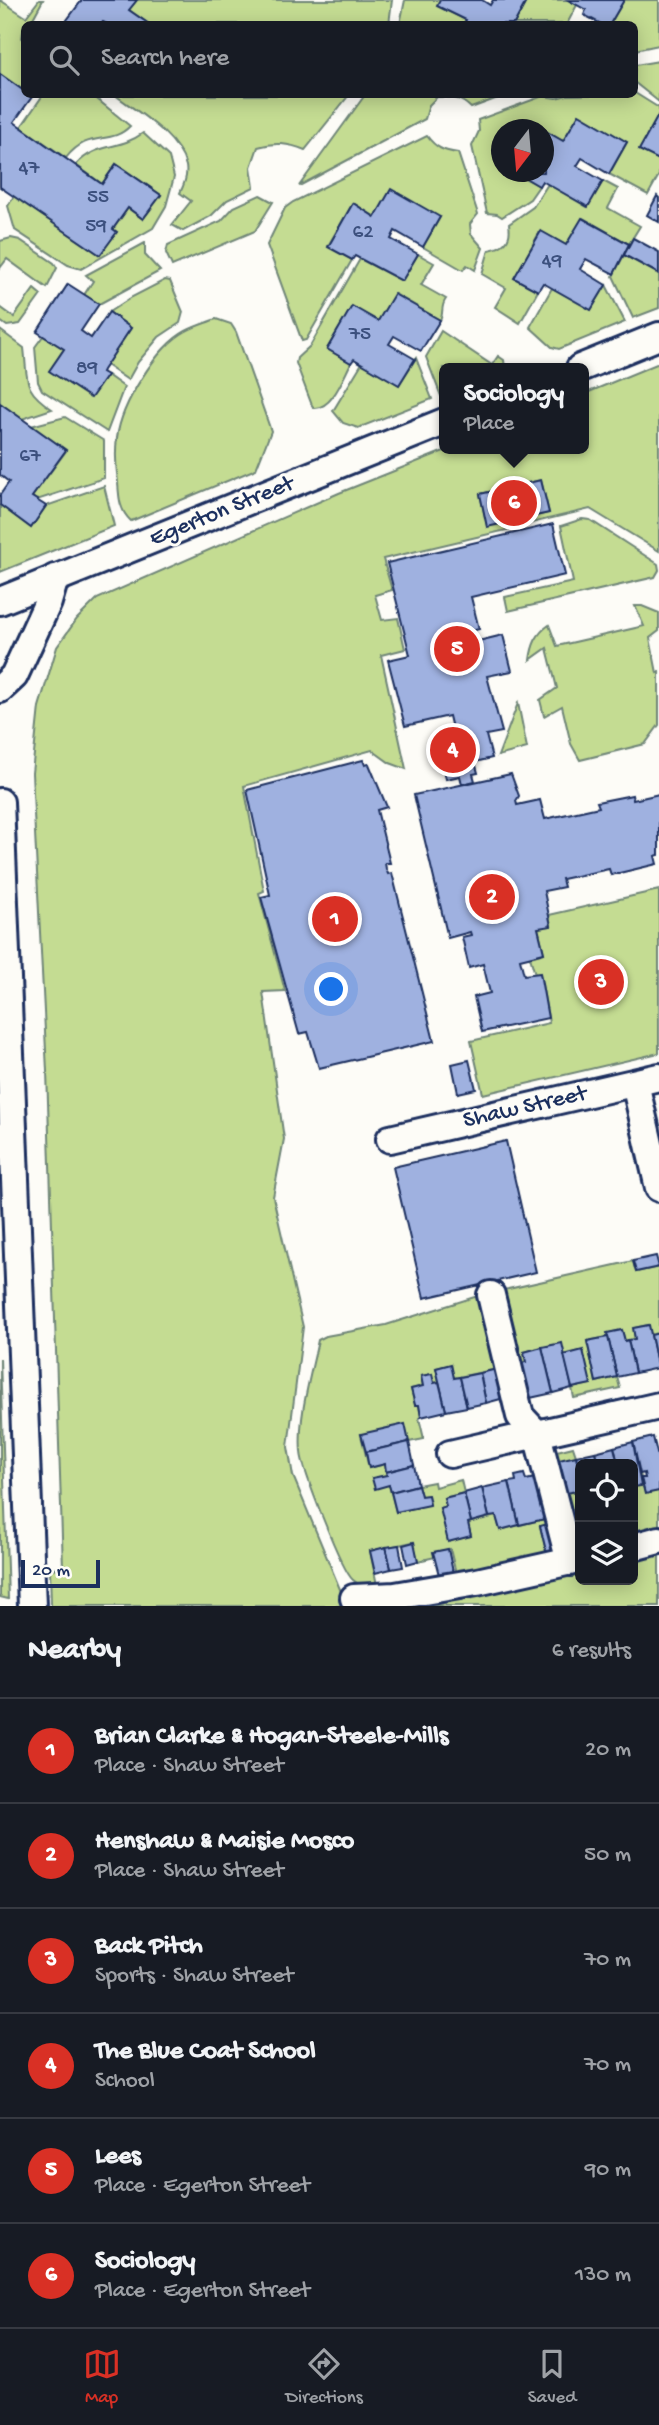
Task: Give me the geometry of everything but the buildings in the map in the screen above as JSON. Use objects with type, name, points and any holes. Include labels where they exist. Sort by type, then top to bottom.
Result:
[{"type":"street","points":[[589,364],[659,336]]},
{"type":"street","name":"Egerton Street","points":[[0,601],[439,424]]},
{"type":"street","points":[[0,690],[14,676],[48,602],[55,578]]},
{"type":"street","points":[[0,802],[9,1282],[32,1606]]},
{"type":"street","points":[[647,1080],[659,1188]]},
{"type":"street","name":"Shaw Street","points":[[390,1139],[647,1080]]},
{"type":"street","points":[[354,1598],[395,1596],[575,1561],[537,1434],[520,1416],[491,1294]]},
{"type":"street","points":[[450,1454],[659,1406]]},
{"type":"street","points":[[638,1546],[659,1541]]},
{"type":"green space","points":[[0,0],[26,17],[39,0],[43,0],[32,21],[21,21],[21,89],[0,74]]},
{"type":"green space","points":[[137,0],[392,0],[389,21],[145,21],[129,10]]},
{"type":"green space","points":[[405,0],[440,0],[438,6],[466,20],[466,21],[401,21]]},
{"type":"green space","points":[[527,0],[568,0],[577,5],[569,21],[516,21]]},
{"type":"green space","points":[[624,0],[659,0],[659,45],[638,49],[638,21],[612,21]]},
{"type":"green space","points":[[659,61],[659,102],[638,85],[638,64]]},
{"type":"green space","points":[[638,95],[659,108],[659,114],[640,149],[659,160],[659,175],[648,195],[609,174],[627,142],[579,114],[563,141],[554,136],[554,119],[491,119],[491,182],[532,182],[539,186],[530,199],[502,217],[487,213],[472,146],[479,131],[478,120],[538,98],[638,98]]},
{"type":"green space","points":[[41,98],[96,98],[130,126],[115,136],[83,143],[66,158],[21,127]]},
{"type":"green space","points":[[119,98],[347,98],[305,150],[282,144],[258,147],[251,167],[254,187],[227,200],[211,216],[183,231],[172,225],[191,201],[180,193],[186,166],[175,144]]},
{"type":"green space","points":[[363,98],[436,98],[429,105],[425,119],[299,186]]},
{"type":"green space","points":[[456,98],[498,98],[471,108]]},
{"type":"green space","points":[[143,133],[169,157],[174,177],[166,206],[153,228],[81,269],[68,265],[15,230],[8,206],[14,196],[100,255],[116,232],[113,229],[128,208],[143,219],[161,195],[116,164],[102,184],[76,165],[92,153],[134,139]]},
{"type":"green space","points":[[427,136],[440,148],[458,153],[478,214],[470,224],[471,234],[483,248],[475,270],[467,265],[463,270],[423,247],[440,217],[375,217],[353,203],[328,246],[352,260],[306,340],[302,341],[267,245],[285,208]]},
{"type":"green space","points":[[603,181],[618,189],[608,208],[640,226],[629,244],[583,218],[566,245],[540,231],[515,278],[538,291],[520,323],[495,307],[506,288],[482,274],[489,250],[503,245],[508,238],[509,224],[533,207],[548,184],[587,207]]},
{"type":"green space","points":[[260,195],[273,202],[255,231],[172,266],[166,253],[168,245],[221,221],[234,207]]},
{"type":"green space","points":[[11,238],[20,240],[54,263],[57,268],[47,288],[7,259],[0,268],[0,241]]},
{"type":"green space","points":[[145,243],[145,255],[160,271],[99,304],[84,295],[93,281],[86,275]]},
{"type":"green space","points":[[418,254],[434,263],[421,285],[446,299],[440,320],[395,294],[378,321],[352,307],[327,349],[351,363],[331,399],[320,407],[313,408],[296,363],[297,358],[310,346],[360,259],[402,281]]},
{"type":"green space","points":[[624,255],[659,274],[659,308],[633,318],[613,276]]},
{"type":"green space","points":[[165,280],[170,281],[183,312],[180,323],[159,337],[138,362],[128,380],[106,365],[131,328],[109,312]]},
{"type":"green space","points":[[606,285],[625,322],[559,349],[552,347],[530,327],[552,288],[591,310]]},
{"type":"green space","points":[[34,289],[41,295],[20,324],[7,326],[0,321],[0,307],[14,317]]},
{"type":"green space","points":[[216,319],[231,324],[236,332],[271,431],[256,469],[131,521],[120,503],[116,466],[117,438],[125,410],[142,378],[163,350],[186,331]]},
{"type":"green space","points":[[0,330],[24,348],[31,390],[52,409],[22,419],[0,403]]},
{"type":"green space","points":[[441,331],[489,363],[439,363],[439,391],[426,357]]},
{"type":"green space","points":[[43,336],[64,349],[50,371],[90,398],[107,375],[124,387],[107,432],[42,390],[38,382],[35,347]]},
{"type":"green space","points":[[498,356],[504,363],[493,363]]},
{"type":"green space","points":[[416,358],[432,399],[358,428],[343,423],[333,411],[362,363],[399,385]]},
{"type":"green space","points":[[659,363],[659,551],[590,509],[527,524],[526,518],[549,513],[541,480],[480,494],[487,526],[517,520],[519,527],[383,559],[392,590],[375,595],[382,620],[398,618],[405,649],[381,655],[406,769],[390,763],[372,750],[244,786],[264,891],[259,893],[285,991],[263,992],[284,1139],[273,1197],[303,1327],[288,1447],[293,1476],[347,1606],[51,1606],[50,1569],[63,1568],[47,1071],[32,773],[39,707],[57,647],[77,619],[97,599],[339,493],[439,453],[589,454],[589,392]]},
{"type":"green space","points":[[65,417],[104,441],[104,478],[37,500],[32,497],[66,451],[31,426]]},
{"type":"green space","points":[[104,486],[114,526],[0,572],[0,505],[31,527],[46,506]]},
{"type":"green space","points":[[582,519],[590,520],[658,564],[659,570],[655,577],[508,611],[505,597],[573,582],[561,526]]},
{"type":"green space","points":[[635,606],[659,613],[659,631],[650,638],[657,673],[659,672],[659,725],[645,744],[580,760],[571,744],[562,706],[544,716],[540,700],[557,688],[547,648],[530,660],[533,645],[549,625],[557,646],[644,626]]},
{"type":"green space","points":[[518,703],[527,748],[498,756]]},
{"type":"green space","points":[[659,890],[659,1053],[483,1094],[471,1041],[549,1023],[540,973],[535,974],[530,957],[544,953],[538,928],[551,926],[549,915]]},
{"type":"green space","points":[[633,1261],[636,1272],[659,1267],[659,1333],[651,1335],[648,1325],[634,1328],[635,1339],[625,1341],[622,1330],[608,1333],[608,1337],[587,1341],[596,1382],[617,1377],[620,1388],[574,1398],[572,1388],[590,1384],[583,1351],[564,1355],[542,1347],[524,1352],[526,1362],[512,1365],[495,1292]]},
{"type":"green space","points":[[484,1294],[502,1368],[454,1378],[450,1365],[436,1368],[439,1382],[434,1383],[432,1374],[421,1376],[423,1386],[411,1389],[415,1405],[419,1405],[424,1439],[409,1442],[361,1435],[369,1468],[385,1464],[387,1475],[373,1478],[389,1485],[396,1512],[430,1504],[428,1495],[421,1496],[418,1485],[434,1482],[435,1487],[461,1480],[464,1493],[444,1498],[446,1506],[440,1508],[449,1541],[471,1536],[468,1523],[496,1516],[500,1530],[548,1518],[554,1522],[540,1526],[547,1555],[457,1578],[450,1549],[434,1552],[435,1557],[418,1561],[413,1542],[370,1551],[378,1590],[365,1587],[353,1580],[340,1559],[315,1498],[301,1452],[303,1410],[318,1340],[326,1336],[386,1325]]},
{"type":"green space","points":[[0,1358],[8,1599],[0,1597]]},
{"type":"green space","points":[[573,1447],[576,1456],[563,1494],[575,1491],[575,1540],[571,1541],[549,1453]]},
{"type":"green space","points":[[639,1474],[645,1493],[659,1491],[659,1526],[638,1531],[638,1486],[641,1485]]},
{"type":"green space","points":[[659,1550],[659,1606],[386,1606],[575,1567],[575,1585],[638,1585],[638,1554]]},
{"type":"place","name":"Sociology","points":[[514,503]]},
{"type":"place","name":"Lees","points":[[457,649]]},
{"type":"place","name":"The Blue Coat School","points":[[453,750]]},
{"type":"place","name":"Henshaw & Maisie Mosco","points":[[492,897]]},
{"type":"place","name":"Brian Clarke & Hogan-Steele-Mills","points":[[335,919]]},
{"type":"place","name":"Back Pitch","points":[[601,982]]}]
